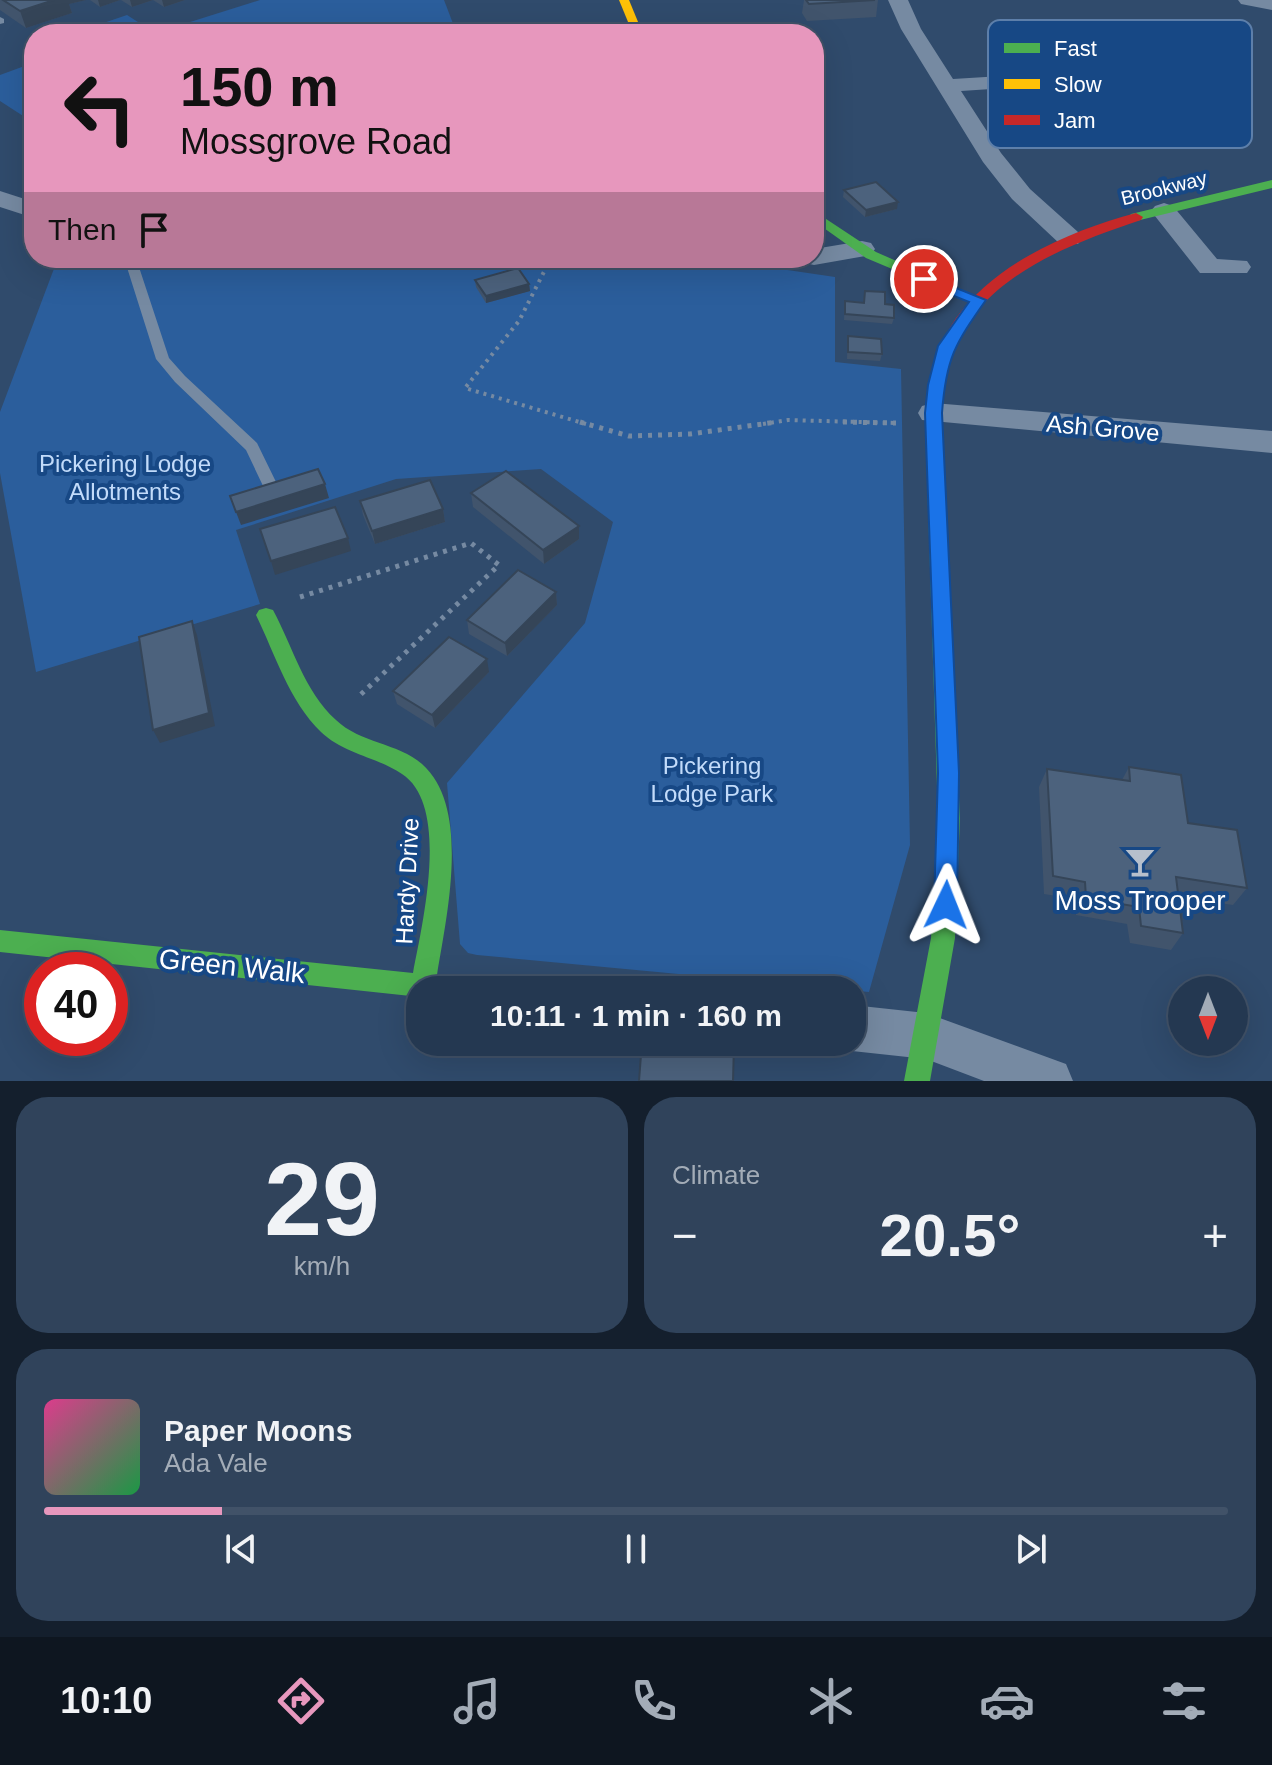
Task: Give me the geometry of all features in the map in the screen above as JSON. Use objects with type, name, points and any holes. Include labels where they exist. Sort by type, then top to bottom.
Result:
[{"type":"street","points":[[624,0],[634,24]]},
{"type":"street","points":[[898,0],[911,29],[945,86],[1010,182],[1069,238]]},
{"type":"street","points":[[1248,0],[1272,4]]},
{"type":"street","points":[[945,86],[988,83]]},
{"type":"street","name":"Brookway","points":[[917,1081],[943,938],[949,818],[934,420],[936,385],[946,346],[978,300],[1031,259],[1069,238],[1272,184]]},
{"type":"street","points":[[0,199],[24,207]]},
{"type":"street","points":[[1164,211],[1209,267],[1238,267]]},
{"type":"street","points":[[824,222],[862,249],[912,274],[978,300]]},
{"type":"street","points":[[824,255],[862,249]]},
{"type":"street","name":"Ash Grove","points":[[934,420],[1272,442]]},
{"type":"street","name":"Hardy Drive","points":[[266,615],[314,709],[327,727],[351,743],[416,772],[431,787],[438,823],[437,857],[424,976]]},
{"type":"street","name":"Green Walk","points":[[0,941],[406,984]]},
{"type":"street","points":[[866,1030],[926,1036],[1049,1081]]},
{"type":"lane","points":[[133,268],[163,359],[252,447],[269,484]]},
{"type":"path","points":[[546,268],[519,321],[465,388],[629,436],[690,434],[788,420],[934,420]]},
{"type":"path","points":[[266,615],[264,609],[471,543],[499,565],[327,727]]},
{"type":"green space","points":[[260,0],[444,0],[453,24],[184,24]]},
{"type":"green space","points":[[127,15],[141,24],[100,24]]},
{"type":"green space","points":[[24,66],[24,117],[0,101],[0,75]]},
{"type":"green space","name":"Pickering Lodge Park","points":[[54,268],[774,268],[835,277],[835,362],[901,369],[910,845],[869,992],[866,992],[866,976],[699,976],[477,955],[468,953],[460,944],[447,783],[585,623],[613,522],[541,469],[396,479],[236,530],[260,604],[36,672],[0,473],[0,412]]},
{"type":"building","points":[[3,0],[54,0],[20,11]]},
{"type":"building","points":[[806,0],[875,0],[809,4]]},
{"type":"building","points":[[876,182],[898,202],[866,210],[844,190]]},
{"type":"building","points":[[518,268],[529,284],[486,296],[475,280]]},
{"type":"building","points":[[865,291],[885,292],[885,304],[894,305],[894,318],[845,314],[845,301],[864,303]]},
{"type":"building","points":[[848,336],[881,339],[882,354],[848,352]]},
{"type":"building","points":[[318,469],[325,484],[236,512],[230,496]]},
{"type":"building","points":[[506,471],[579,526],[543,550],[471,493]]},
{"type":"building","points":[[430,480],[443,509],[372,531],[360,501]]},
{"type":"building","points":[[335,507],[348,538],[271,561],[260,529]]},
{"type":"building","points":[[518,570],[556,592],[505,643],[467,620]]},
{"type":"building","points":[[192,621],[209,713],[153,730],[139,637]]},
{"type":"building","points":[[449,637],[487,659],[432,715],[393,691]]},
{"type":"building","points":[[1129,767],[1181,775],[1188,823],[1237,830],[1247,888],[1176,877],[1183,933],[1141,926],[1139,907],[1086,898],[1085,882],[1053,876],[1047,769],[1130,781]]},
{"type":"building","points":[[641,1056],[734,1056],[733,1081],[639,1081]]},
{"type":"traffic: fast","points":[[1136,217],[1272,184]]},
{"type":"traffic: fast","points":[[824,222],[871,255],[978,300]]},
{"type":"traffic: fast","points":[[917,1081],[943,938],[949,818],[933,413],[936,387]]},
{"type":"traffic: fast","points":[[266,615],[300,688],[328,726],[347,740],[414,770],[428,787],[437,811],[440,872],[425,976]]},
{"type":"traffic: fast","points":[[0,941],[406,984]]},
{"type":"traffic: slow","points":[[624,0],[634,24]]},
{"type":"traffic: jam","points":[[936,387],[945,352],[961,321],[983,296],[1009,274],[1038,256],[1136,217]]},
{"type":"place","name":"Moss Trooper","points":[[1140,862]]},
{"type":"route","points":[[924,279],[978,300],[946,346],[933,413],[949,773],[946,905]]},
{"type":"park label","name":"Pickering Lodge Allotments","points":[[125,477]]}]
